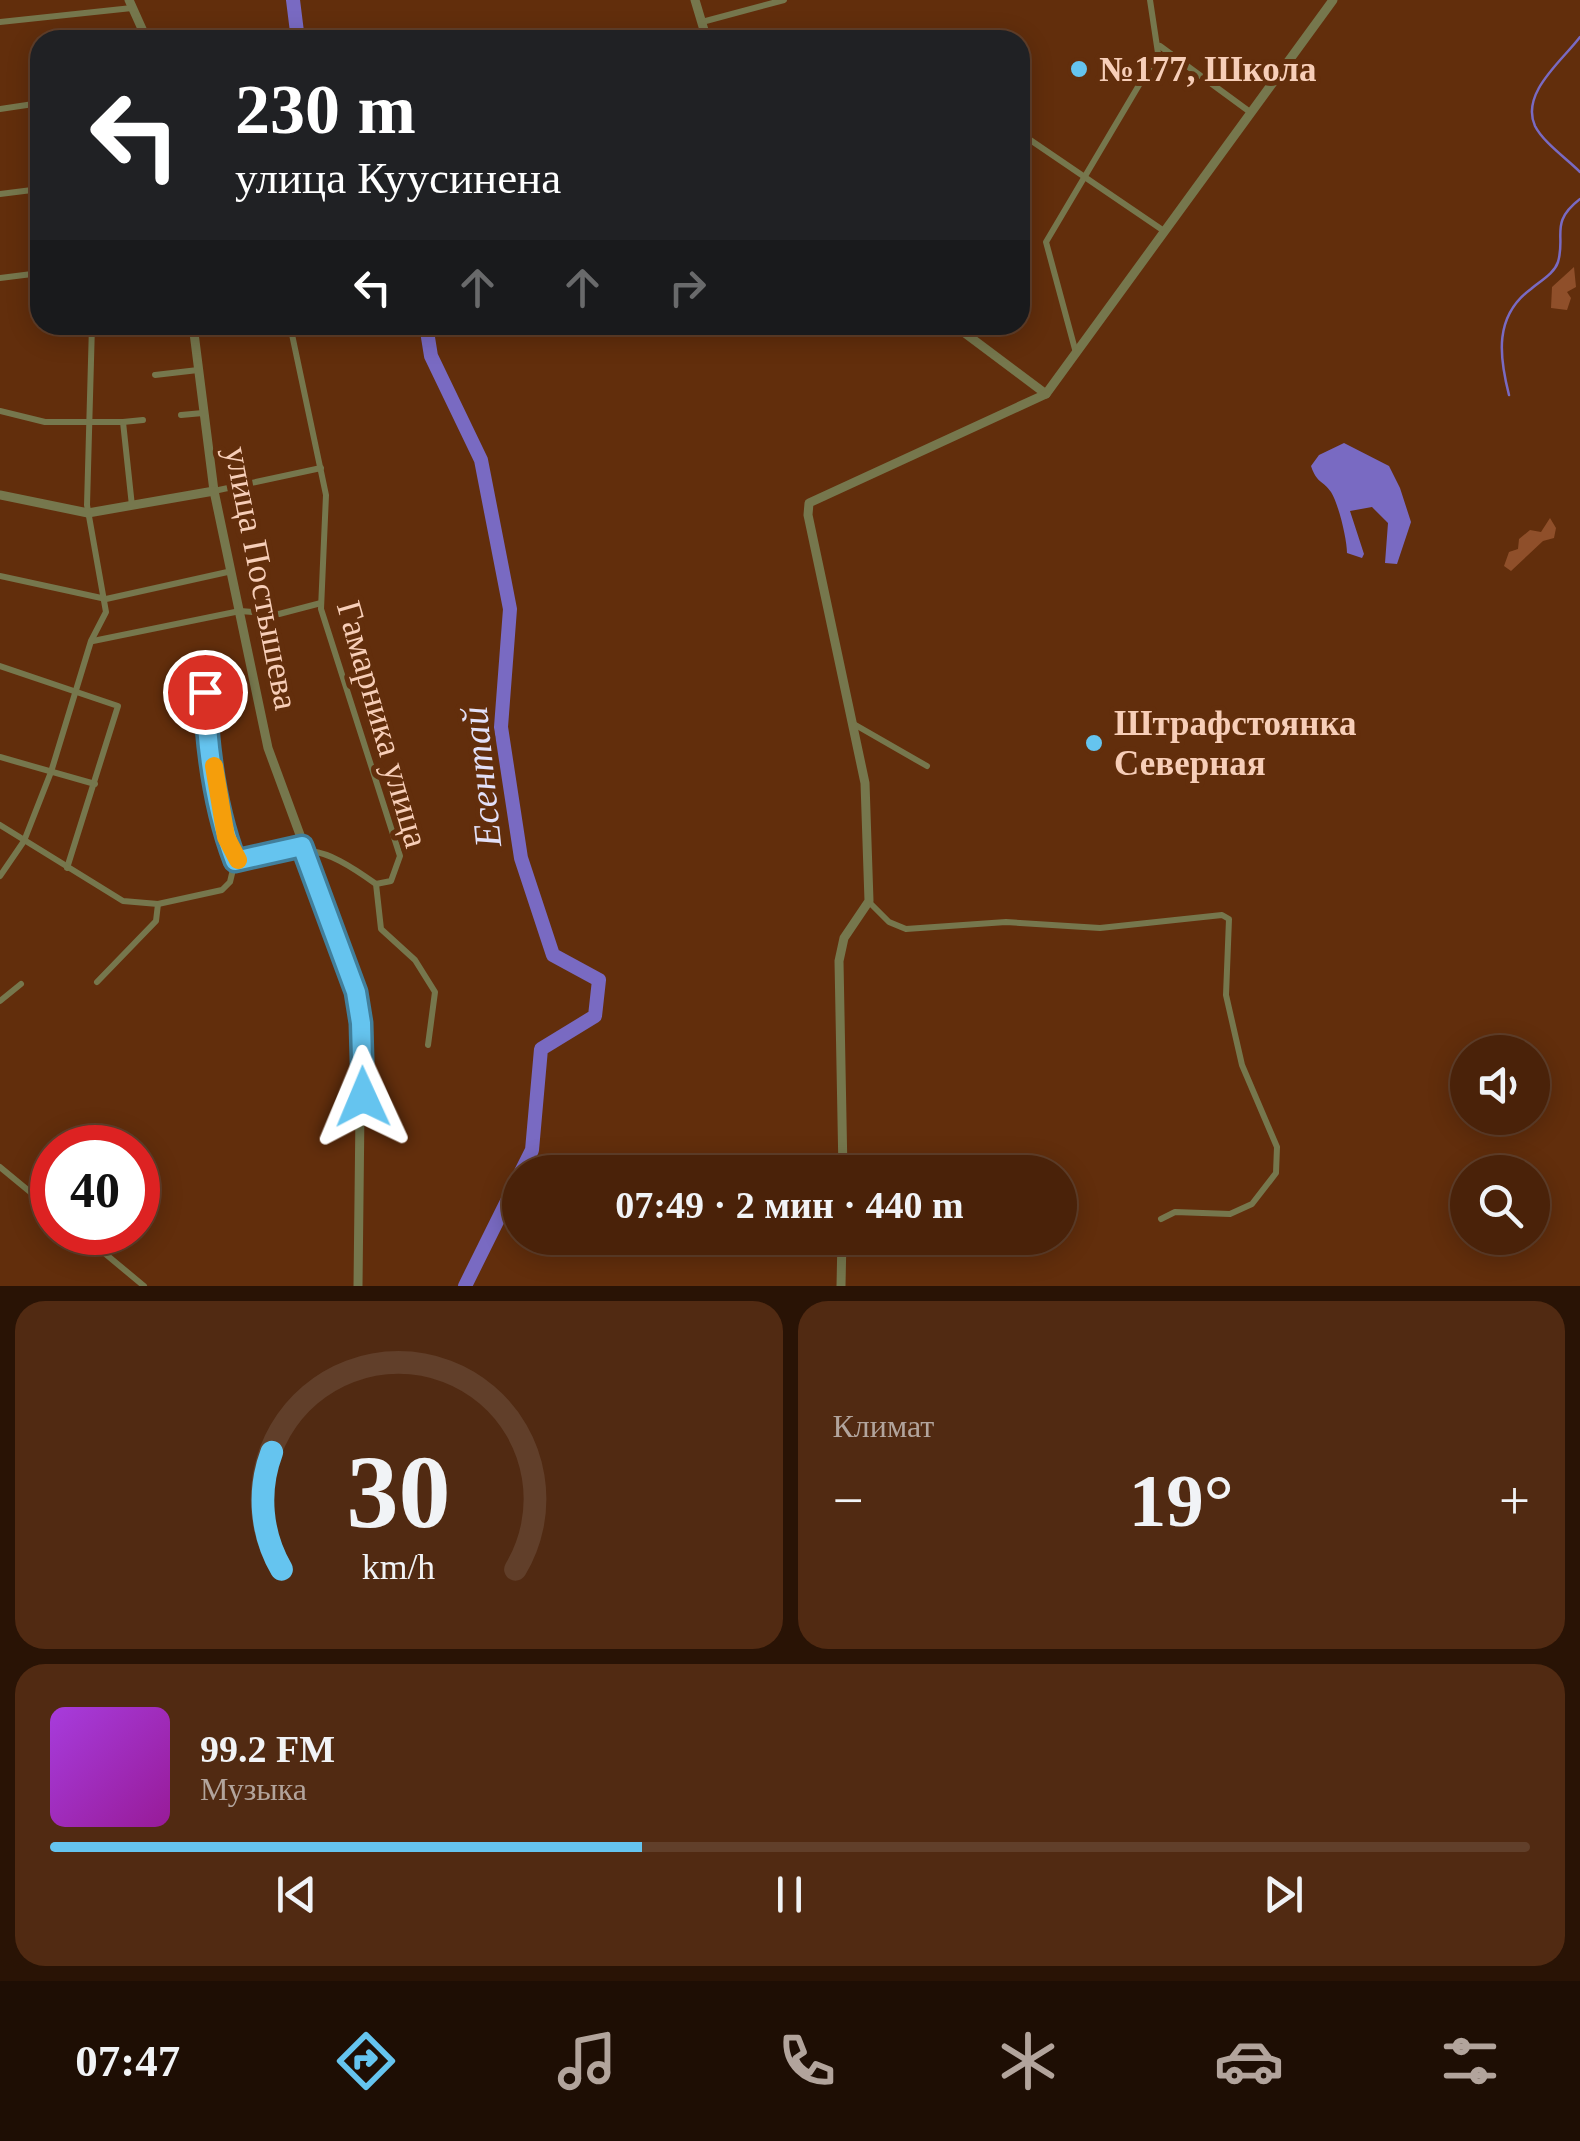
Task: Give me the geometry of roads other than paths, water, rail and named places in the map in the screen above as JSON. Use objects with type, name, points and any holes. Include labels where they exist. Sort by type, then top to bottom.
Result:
[{"type":"street","points":[[695,0],[704,30]]},
{"type":"street","points":[[702,22],[784,0]]},
{"type":"street","points":[[1077,354],[1046,242],[1158,46],[1150,0]]},
{"type":"street","points":[[842,1155],[839,961],[844,938],[868,901],[865,784],[841,655],[808,515],[809,504],[1046,394],[1331,1]]},
{"type":"street","points":[[0,22],[131,4],[143,30]]},
{"type":"street","points":[[1158,46],[1250,112]]},
{"type":"street","points":[[0,108],[30,104]]},
{"type":"street","points":[[1030,140],[1165,232]]},
{"type":"street","points":[[0,194],[30,190]]},
{"type":"street","points":[[0,278],[30,274]]},
{"type":"street","points":[[0,876],[24,841],[51,772],[106,601],[88,513],[91,335]]},
{"type":"street","name":"улица Постышева","points":[[194,335],[214,491],[268,748],[348,965],[361,1023],[358,1286]]},
{"type":"street","name":"Гамарника улица","points":[[292,335],[321,468],[326,520],[320,603],[400,856],[391,880],[376,884],[381,928],[414,960],[435,992],[428,1045]]},
{"type":"street","points":[[967,335],[1046,394]]},
{"type":"street","points":[[155,375],[198,370]]},
{"type":"street","points":[[0,412],[45,422],[144,420]]},
{"type":"street","points":[[180,414],[203,413]]},
{"type":"street","points":[[123,422],[132,506]]},
{"type":"street","points":[[0,495],[88,513],[321,468]]},
{"type":"street","points":[[0,576],[106,601],[232,570]]},
{"type":"street","points":[[91,641],[240,611],[279,614],[320,603]]},
{"type":"street","points":[[0,666],[118,706],[67,868]]},
{"type":"street","points":[[0,825],[116,899],[158,904],[222,890],[230,882],[235,861],[226,837],[206,730],[205,692]]},
{"type":"street","points":[[852,722],[927,766]]},
{"type":"street","points":[[0,757],[96,784]]},
{"type":"street","points":[[235,861],[301,842],[344,861],[376,884]]},
{"type":"street","points":[[868,901],[888,922],[906,930],[1006,922],[1100,928],[1222,914],[1229,920],[1229,1009],[1242,1064],[1277,1147],[1276,1173],[1252,1204],[1230,1214],[1175,1212],[1161,1219]]},
{"type":"street","points":[[97,982],[156,921],[158,904]]},
{"type":"street","points":[[0,1001],[20,984]]},
{"type":"street","points":[[0,1167],[30,1192]]},
{"type":"street","points":[[107,1255],[144,1286]]},
{"type":"street","points":[[841,1286],[842,1255]]},
{"type":"waterway","name":"Есентай","points":[[293,0],[297,30]]},
{"type":"waterway","points":[[1580,37],[1538,89],[1532,114],[1544,138],[1580,172]]},
{"type":"waterway","points":[[1509,395],[1502,351],[1505,324],[1519,300],[1556,266],[1562,222],[1580,199]]},
{"type":"waterway","name":"Есентай","points":[[428,335],[431,356],[481,460],[510,609],[501,727],[521,858],[553,955],[599,980],[595,1016],[541,1049],[530,1155]]},
{"type":"waterway","name":"Есентай","points":[[465,1286],[502,1211]]},
{"type":"place","name":"№177, Школа","points":[[1079,69]]},
{"type":"place","name":"Штрафстоянка Северная","points":[[1094,743]]}]
